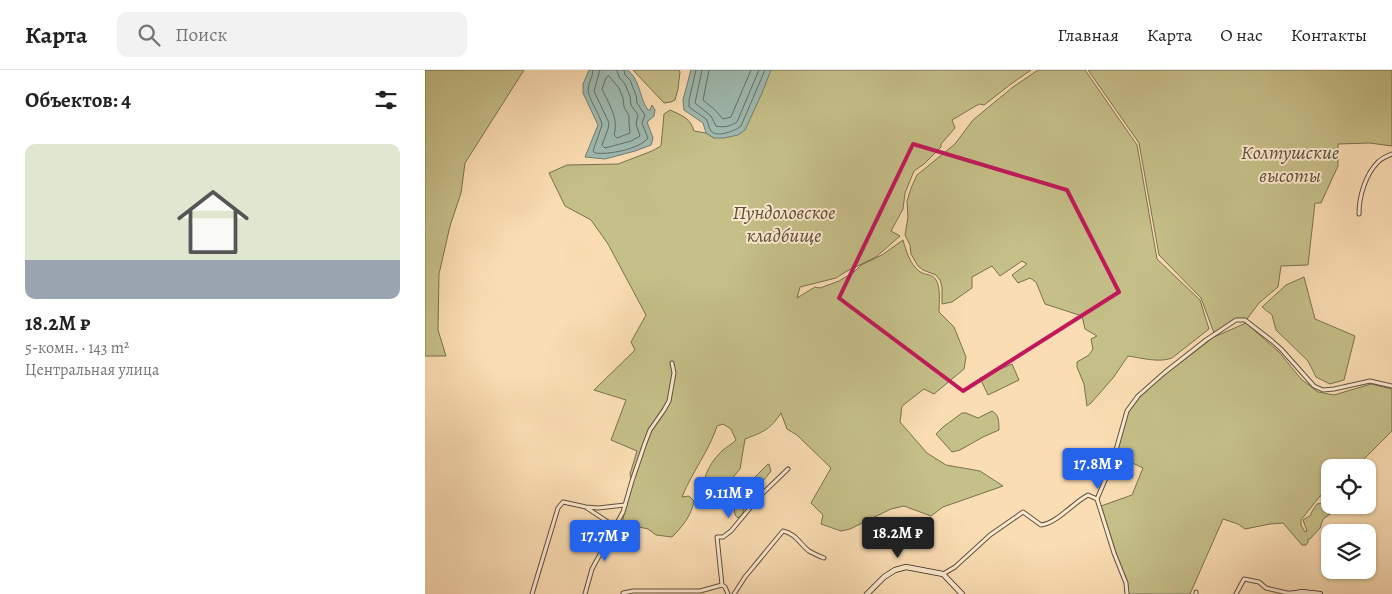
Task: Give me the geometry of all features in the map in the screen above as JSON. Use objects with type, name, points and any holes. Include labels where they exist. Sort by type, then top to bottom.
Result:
[{"type":"street","points":[[1359,214],[1360,198],[1367,178],[1379,161],[1392,154]]},
{"type":"street","points":[[1127,594],[1126,583],[1097,499],[1112,464],[1127,411],[1138,396],[1206,340],[1236,320],[1245,320],[1281,349],[1314,386],[1323,390],[1370,381],[1392,386]]},
{"type":"street","points":[[585,594],[592,569],[616,526],[625,505],[631,481],[650,430],[669,401],[674,373],[672,363]]},
{"type":"street","points":[[728,594],[722,585],[717,538],[723,537],[731,531],[759,496],[788,470]]},
{"type":"street","points":[[943,574],[955,567],[990,535],[1023,512],[1041,525],[1048,524],[1088,495],[1097,499]]},
{"type":"street","points":[[532,594],[559,508],[563,502],[598,508],[625,505]]},
{"type":"street","points":[[586,507],[616,526]]},
{"type":"street","points":[[734,594],[745,577],[783,532],[794,536],[808,550],[824,558]]},
{"type":"street","points":[[867,594],[885,577],[902,568],[943,574],[962,594]]},
{"type":"street","points":[[1236,594],[1244,579],[1259,582],[1266,588],[1287,593],[1320,594]]},
{"type":"street","points":[[623,594],[633,591],[700,590],[722,585]]},
{"type":"street","points":[[1291,594],[1297,592]]},
{"type":"highlighted area","points":[[913,144],[1067,190],[1119,292],[963,391],[839,298]]},
{"type":"green space","points":[[425,70],[524,70],[465,163],[461,193],[450,226],[439,274],[438,330],[446,356],[425,356]]},
{"type":"green space","points":[[633,70],[679,70],[678,89],[675,100],[664,103]]},
{"type":"green space","name":"Пундоловское кладбище","points":[[768,70],[1031,70],[984,105],[979,104],[952,120],[955,128],[941,144],[941,147],[914,171],[905,193],[903,209],[891,231],[900,236],[876,257],[836,278],[800,287],[797,298],[815,287],[820,288],[839,281],[854,272],[861,265],[882,255],[903,240],[913,265],[921,273],[933,276],[938,283],[939,312],[954,327],[966,357],[964,369],[934,394],[924,389],[902,406],[900,422],[927,453],[946,465],[980,471],[1003,486],[943,507],[931,516],[904,506],[891,509],[850,529],[841,531],[821,524],[823,515],[811,503],[831,468],[797,435],[787,429],[781,413],[766,430],[745,439],[740,469],[729,482],[714,493],[703,490],[706,473],[719,454],[736,440],[731,429],[723,424],[717,426],[710,444],[682,497],[689,496],[694,501],[689,516],[672,537],[656,535],[648,529],[622,523],[632,483],[630,474],[637,451],[611,440],[626,400],[594,390],[635,350],[631,342],[646,315],[608,244],[591,220],[565,206],[549,173],[567,165],[618,164],[652,151],[661,146],[664,114],[670,110],[688,120],[694,131],[706,133],[714,138]]},
{"type":"green space","points":[[1038,70],[1085,70],[1137,145],[1157,259],[1200,300],[1209,329],[1172,358],[1156,360],[1128,356],[1113,378],[1087,406],[1084,384],[1077,367],[1077,362],[1089,355],[1093,349],[1091,339],[1097,336],[1085,329],[1082,316],[1045,304],[1036,282],[1030,278],[1018,283],[1012,275],[1027,264],[1022,261],[1000,276],[992,266],[972,277],[972,288],[952,302],[942,304],[940,280],[936,275],[918,266],[911,254],[910,245],[905,235],[908,217],[907,201],[917,175],[955,144],[973,120],[1013,87]]},
{"type":"green space","name":"Колтушские высоты","points":[[1088,70],[1392,70],[1392,146],[1370,143],[1338,144],[1338,166],[1321,203],[1315,203],[1308,265],[1281,266],[1278,287],[1259,303],[1247,319],[1235,321],[1214,333],[1201,298],[1159,255],[1139,143]]},
{"type":"green space","points":[[1304,277],[1315,319],[1355,336],[1344,380],[1330,384],[1316,377],[1308,361],[1276,330],[1272,315],[1262,307],[1286,285]]},
{"type":"green space","points":[[1246,323],[1279,352],[1301,379],[1318,392],[1334,395],[1371,384],[1392,389],[1392,431],[1364,459],[1321,459],[1321,496],[1301,520],[1301,525],[1305,532],[1307,531],[1303,520],[1311,515],[1317,504],[1321,503],[1321,514],[1330,514],[1323,519],[1320,528],[1308,539],[1306,545],[1302,545],[1283,523],[1245,529],[1238,524],[1223,519],[1190,594],[1129,594],[1101,506],[1132,495],[1143,468],[1116,455],[1120,437],[1128,413],[1151,385],[1214,337]]},
{"type":"green space","points":[[1012,364],[1019,380],[988,395],[980,378]]},
{"type":"green space","points":[[992,411],[997,416],[999,430],[960,450],[952,452],[936,434],[962,413],[978,418]]},
{"type":"green space","points":[[769,464],[771,471],[746,503],[742,515],[738,518],[735,515],[735,497]]},
{"type":"water","points":[[589,70],[628,70],[633,76],[648,110],[650,110],[652,105],[655,110],[654,116],[647,122],[653,138],[651,145],[605,159],[585,157],[598,125],[583,93],[583,84]]},
{"type":"water","points":[[691,70],[771,70],[745,130],[738,135],[714,138],[706,133],[703,123],[684,110],[683,100]]}]
